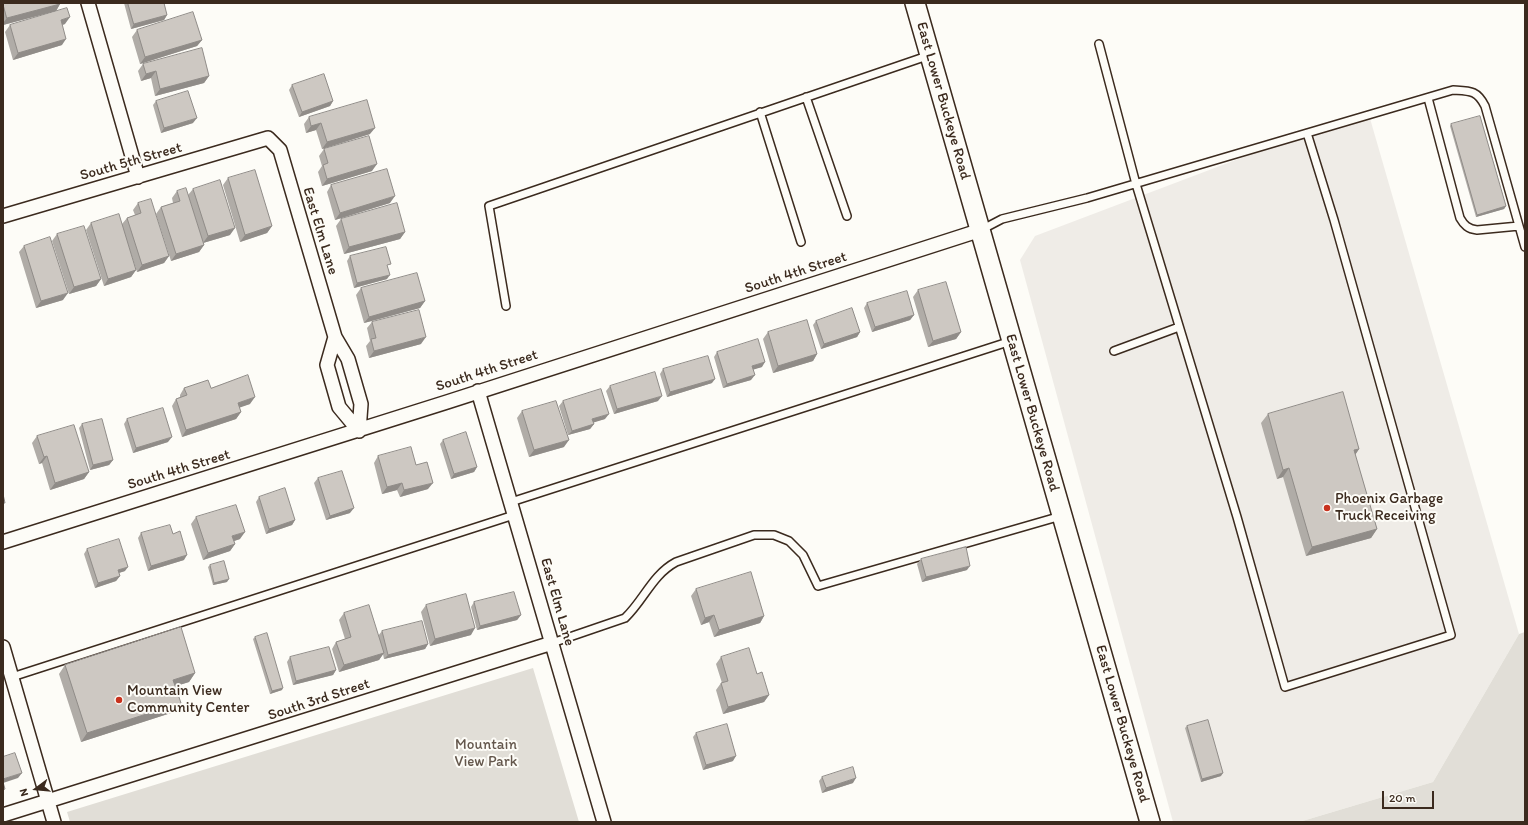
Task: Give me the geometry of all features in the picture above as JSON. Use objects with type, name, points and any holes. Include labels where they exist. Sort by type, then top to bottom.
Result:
[{"type":"main road","name":"East Lower Buckeye Road","points":[[915,3],[1150,822]]},
{"type":"street","points":[[88,3],[138,177]]},
{"type":"street","name":"South 5th Street","points":[[3,216],[268,138]]},
{"type":"street","name":"East Elm Lane","points":[[268,138],[280,150],[335,337],[348,359],[361,404],[359,431]]},
{"type":"street","name":"South 4th Street","points":[[3,542],[359,431],[478,391],[981,230]]},
{"type":"street","points":[[335,337],[327,365],[339,407],[359,431]]},
{"type":"street","name":"East Elm Lane","points":[[478,391],[604,822]]},
{"type":"street","name":"South 3rd Street","points":[[3,815],[552,643]]},
{"type":"street","points":[[3,647],[54,822]]},
{"type":"lane","points":[[1099,44],[1136,184],[1237,517],[1285,687],[1451,635],[1334,220],[1307,133]]},
{"type":"lane","points":[[506,306],[489,206],[806,96],[930,55]]},
{"type":"lane","points":[[981,230],[1002,219],[1136,184],[1453,90],[1470,91],[1480,97],[1485,106],[1525,247]]},
{"type":"lane","points":[[806,96],[847,216]]},
{"type":"lane","points":[[1428,98],[1460,218],[1464,225],[1471,229],[1477,230],[1519,226]]},
{"type":"lane","points":[[760,112],[801,242]]},
{"type":"lane","points":[[1114,351],[1179,327]]},
{"type":"lane","points":[[511,502],[1011,341]]},
{"type":"lane","points":[[12,677],[514,515]]},
{"type":"lane","points":[[552,643],[625,618],[633,611],[654,579],[664,569],[754,535],[774,535],[789,541],[804,555],[818,586],[1061,516]]},
{"type":"shaded area","points":[[1369,115],[1519,634],[1433,782],[1299,822],[1173,822],[1020,260],[1035,236],[1307,133]]},
{"type":"green space","points":[[1525,632],[1525,822],[1299,822],[1433,782],[1519,634]]},
{"type":"green space","name":"Mountain View Park","points":[[533,668],[579,822],[70,822],[67,812]]},
{"type":"building","points":[[3,3],[60,3],[60,4],[7,18]]},
{"type":"building","points":[[128,3],[164,3],[167,15],[134,24]]},
{"type":"building","points":[[67,8],[70,17],[61,20],[66,39],[18,53],[10,25]]},
{"type":"building","points":[[193,12],[202,40],[145,57],[137,30]]},
{"type":"building","points":[[202,48],[209,76],[160,89],[156,71],[146,74],[143,64]]},
{"type":"building","points":[[324,74],[333,101],[302,112],[292,85]]},
{"type":"building","points":[[188,91],[197,118],[164,128],[156,101]]},
{"type":"building","points":[[367,100],[375,128],[327,142],[321,123],[311,126],[309,117]]},
{"type":"building","points":[[1480,116],[1506,206],[1477,215],[1451,124]]},
{"type":"building","points":[[369,136],[377,164],[327,179],[323,165],[328,163],[324,149]]},
{"type":"building","points":[[387,169],[395,196],[340,213],[331,185]]},
{"type":"building","points":[[255,170],[272,226],[245,235],[228,178]]},
{"type":"building","points":[[220,180],[235,228],[208,236],[193,189]]},
{"type":"building","points":[[186,188],[204,245],[176,254],[161,207],[180,201],[177,191]]},
{"type":"building","points":[[151,199],[169,256],[142,265],[127,218],[141,213],[138,203]]},
{"type":"building","points":[[397,203],[405,232],[349,247],[341,219]]},
{"type":"building","points":[[119,214],[136,270],[108,279],[91,223]]},
{"type":"building","points":[[84,226],[101,279],[74,287],[57,234]]},
{"type":"building","points":[[50,237],[68,293],[41,301],[24,246]]},
{"type":"building","points":[[386,247],[391,264],[387,265],[390,275],[357,283],[350,256]]},
{"type":"building","points":[[417,273],[425,301],[369,317],[361,288]]},
{"type":"building","points":[[946,282],[961,332],[933,341],[918,290]]},
{"type":"building","points":[[907,291],[914,315],[875,327],[867,303]]},
{"type":"building","points":[[852,308],[860,332],[824,344],[816,321]]},
{"type":"building","points":[[419,310],[426,337],[374,351],[371,339],[376,338],[372,322]]},
{"type":"building","points":[[807,320],[817,354],[778,366],[768,332]]},
{"type":"building","points":[[758,339],[765,362],[752,366],[755,375],[727,384],[717,352]]},
{"type":"building","points":[[708,356],[715,379],[670,392],[663,369]]},
{"type":"building","points":[[655,372],[662,396],[617,409],[610,386]]},
{"type":"building","points":[[248,375],[255,397],[238,403],[241,412],[186,430],[176,399],[187,395],[184,388],[208,380],[211,388]]},
{"type":"building","points":[[601,389],[609,414],[592,419],[594,424],[572,431],[563,401]]},
{"type":"building","name":"Phoenix Garbage Truck Receiving","points":[[1343,392],[1359,449],[1354,450],[1377,529],[1312,547],[1289,468],[1283,470],[1268,414]]},
{"type":"building","points":[[556,401],[569,440],[534,450],[522,411]]},
{"type":"building","points":[[163,408],[172,437],[136,448],[127,419]]},
{"type":"building","points":[[102,419],[113,460],[93,465],[82,424]]},
{"type":"building","points":[[74,425],[89,472],[55,483],[47,456],[44,457],[37,436]]},
{"type":"building","points":[[466,432],[477,467],[454,474],[443,440]]},
{"type":"building","points":[[411,447],[416,465],[427,462],[433,483],[404,490],[402,483],[387,487],[378,456]]},
{"type":"building","points":[[342,471],[354,508],[330,516],[318,478]]},
{"type":"building","points":[[285,488],[295,520],[269,529],[259,497]]},
{"type":"building","points":[[236,505],[245,532],[232,536],[235,544],[208,553],[196,517]]},
{"type":"building","points":[[170,525],[173,534],[180,531],[187,555],[151,566],[141,533]]},
{"type":"building","points":[[119,539],[128,567],[118,570],[120,576],[98,583],[87,549]]},
{"type":"building","points":[[966,547],[970,566],[926,577],[921,559]]},
{"type":"building","points":[[224,561],[229,579],[214,583],[210,565]]},
{"type":"building","points":[[751,572],[764,616],[719,630],[714,615],[705,618],[696,589]]},
{"type":"building","points":[[514,592],[521,615],[480,626],[474,602]]},
{"type":"building","points":[[466,594],[475,628],[435,639],[426,605]]},
{"type":"building","points":[[369,605],[384,653],[344,665],[336,642],[351,637],[344,613]]},
{"type":"building","points":[[422,621],[428,644],[388,655],[382,631]]},
{"type":"building","name":"Mountain View Community Center","points":[[181,627],[195,673],[173,680],[181,703],[87,733],[65,665]]},
{"type":"building","points":[[267,633],[283,688],[272,691],[255,637]]},
{"type":"building","points":[[329,647],[336,670],[296,681],[290,657]]},
{"type":"building","points":[[749,648],[757,674],[762,672],[769,695],[728,707],[721,683],[728,681],[721,657]]},
{"type":"building","points":[[1208,720],[1223,773],[1202,779],[1187,726]]},
{"type":"building","points":[[727,724],[736,756],[706,765],[696,733]]},
{"type":"building","points":[[15,753],[22,773],[3,779],[3,757]]},
{"type":"building","points":[[853,767],[856,778],[826,788],[822,777]]},
{"type":"place","name":"Phoenix Garbage Truck Receiving","points":[[1327,508]]},
{"type":"place","name":"Mountain View Community Center","points":[[119,700]]}]
